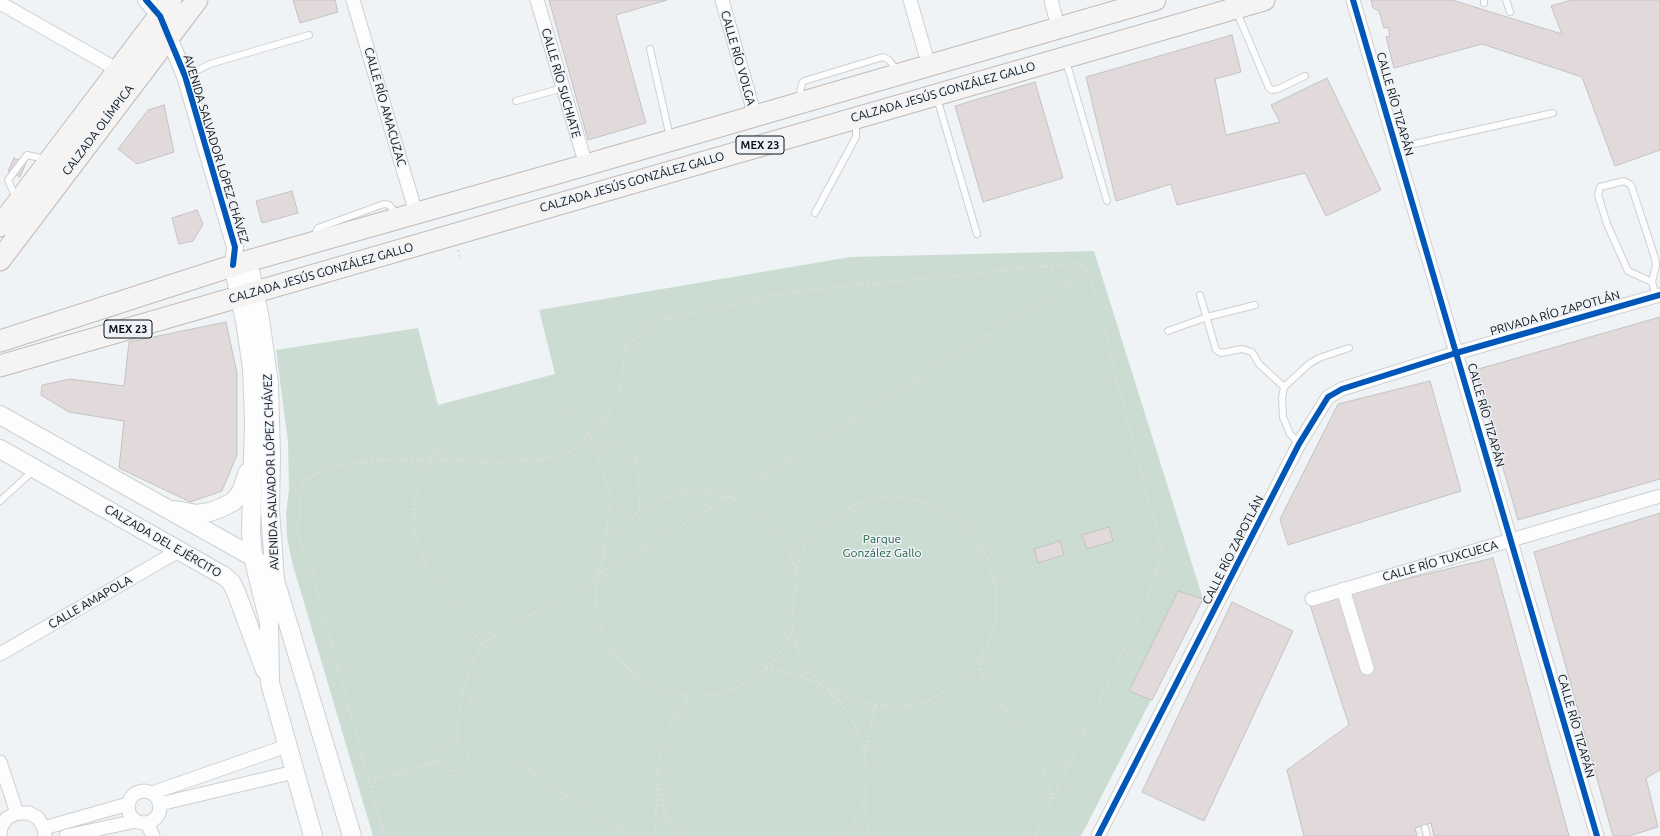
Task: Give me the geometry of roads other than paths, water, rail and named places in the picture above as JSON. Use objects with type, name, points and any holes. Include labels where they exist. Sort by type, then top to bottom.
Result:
[{"type":"main road","name":"CALZADA OLÍMPICA","points":[[0,260],[197,0]]},
{"type":"main road","name":"MEX 23","points":[[0,341],[239,257],[311,243],[408,216],[1155,0]]},
{"type":"main road","name":"CALZADA JESÚS GONZÁLEZ GALLO","points":[[0,366],[1264,0]]},
{"type":"main road","name":"CALZADA OLÍMPICA","points":[[0,225],[166,8]]},
{"type":"main road","points":[[1061,26],[1141,35]]},
{"type":"main road","name":"AVENIDA SALVADOR LÓPEZ CHÁVEZ","points":[[239,257],[269,384],[270,510],[275,580],[352,836]]},
{"type":"main road","name":"AVENIDA SALVADOR LÓPEZ CHÁVEZ","points":[[248,294],[254,421],[251,501],[253,557],[269,622],[270,683],[313,836]]},
{"type":"main road","points":[[0,415],[140,495],[253,557],[275,580]]},
{"type":"main road","points":[[140,495],[180,512],[197,514],[210,512],[223,507],[234,501],[241,492],[246,480],[253,448]]},
{"type":"main road","name":"CALZADA DEL EJÉRCITO","points":[[0,449],[180,550],[224,576],[231,582],[270,683]]},
{"type":"street","name":"AVENIDA SALVADOR LÓPEZ CHÁVEZ","points":[[146,0],[166,8],[169,35],[185,76],[239,257]]},
{"type":"street","name":"CALLE RÍO AMACUZAC","points":[[355,0],[408,216]]},
{"type":"street","name":"CALLE RÍO SUCHIATE","points":[[537,0],[586,165]]},
{"type":"street","name":"CALLE RÍO VOLGA","points":[[722,0],[755,116]]},
{"type":"street","points":[[910,0],[929,66]]},
{"type":"street","points":[[1051,0],[1061,26]]},
{"type":"street","name":"CALLE RÍO TIZAPÁN","points":[[1353,0],[1596,836]]},
{"type":"street","points":[[0,3],[118,70]]},
{"type":"street","name":"PRIVADA RÍO ZAPOTLÁN","points":[[1456,353],[1658,295]]},
{"type":"street","name":"CALLE RÍO ZAPOTLÁN","points":[[1098,836],[1299,444],[1328,396],[1335,392],[1456,353]]},
{"type":"street","name":"CALLE RÍO TUXCUECA","points":[[1312,599],[1660,496]]},
{"type":"street","name":"CALLE AMAPOLA","points":[[0,654],[180,550]]},
{"type":"street","points":[[1343,589],[1367,668]]},
{"type":"street","points":[[152,793],[287,746]]},
{"type":"street","points":[[247,760],[254,782]]},
{"type":"street","points":[[0,762],[17,813]]},
{"type":"street","points":[[160,804],[294,772]]},
{"type":"street","points":[[66,836],[142,822],[155,820],[159,813],[160,804],[158,798],[152,793],[145,791],[137,792],[131,797],[128,804],[131,817],[142,822],[153,836]]},
{"type":"street","points":[[0,835],[1,827],[7,818],[17,813],[29,813],[38,818],[44,832],[128,804]]},
{"type":"lane","points":[[1506,0],[1510,12]]},
{"type":"lane","points":[[1235,8],[1269,88],[1272,90],[1278,89],[1305,76]]},
{"type":"lane","points":[[185,76],[210,64],[309,35]]},
{"type":"lane","points":[[650,49],[671,141]]},
{"type":"lane","points":[[1065,57],[1107,202]]},
{"type":"lane","points":[[516,101],[563,88]]},
{"type":"lane","points":[[936,94],[977,234]]},
{"type":"lane","points":[[1396,148],[1553,113]]},
{"type":"lane","points":[[814,213],[856,136],[856,117]]},
{"type":"lane","points":[[1652,282],[1628,271],[1607,224],[1598,196],[1600,187],[1624,181],[1631,185],[1655,258],[1656,265],[1652,282],[1658,295]]},
{"type":"lane","points":[[1200,295],[1216,350],[1221,353],[1242,349],[1252,352],[1259,364],[1284,387]]},
{"type":"lane","points":[[1168,331],[1207,317],[1255,305]]},
{"type":"lane","points":[[1299,444],[1290,434],[1283,417],[1282,398],[1284,387],[1309,364],[1319,358],[1349,348]]},
{"type":"lane","points":[[0,501],[35,469]]},
{"type":"lane","points":[[1425,828],[1427,836]]},
{"type":"park label","name":"Parque González Gallo","points":[[882,546]]}]
